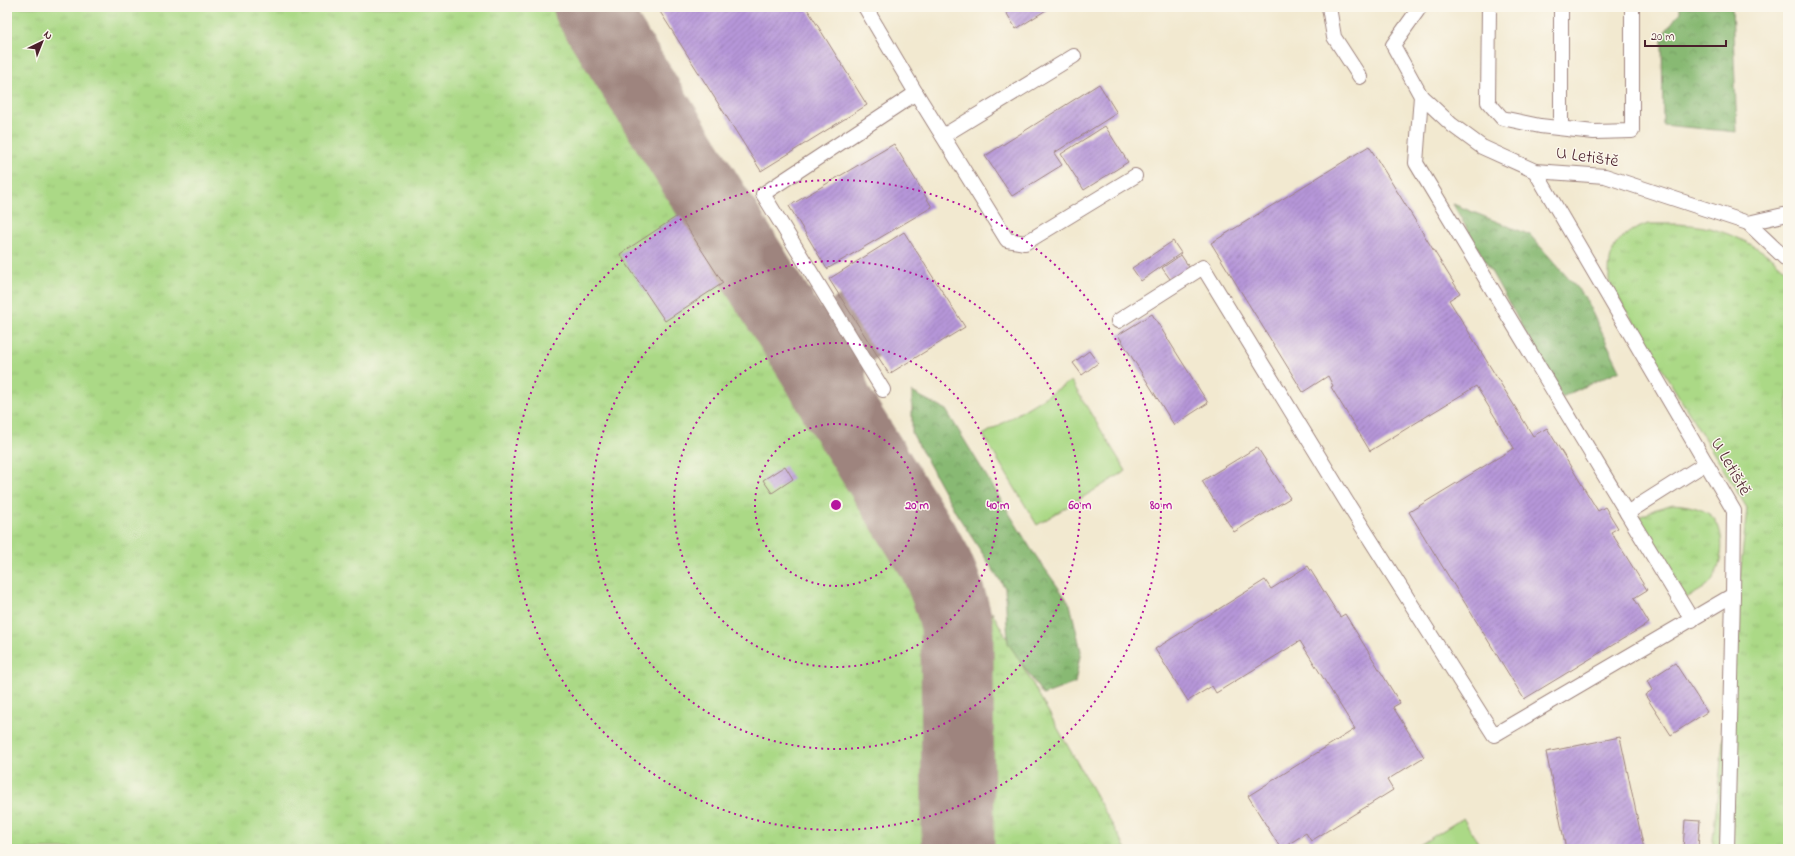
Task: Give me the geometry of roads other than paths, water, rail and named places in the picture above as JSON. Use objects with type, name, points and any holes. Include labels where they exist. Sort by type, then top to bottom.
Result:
[{"type":"lane","points":[[865,7],[916,93],[1007,240],[1025,243],[1135,176]]},
{"type":"lane","points":[[1329,7],[1334,37],[1360,77]]},
{"type":"lane","points":[[1489,7],[1488,102],[1502,118],[1540,126],[1594,132],[1632,131],[1632,7]]},
{"type":"lane","points":[[1561,7],[1561,128]]},
{"type":"lane","name":"U Letiště","points":[[1418,8],[1393,45],[1420,96],[1452,125],[1482,147],[1535,171],[1605,176],[1748,223],[1788,261]]},
{"type":"lane","points":[[943,136],[1074,56]]},
{"type":"lane","points":[[883,390],[763,194],[916,93]]},
{"type":"lane","points":[[1420,96],[1416,163],[1692,620]]},
{"type":"lane","name":"U Letiště","points":[[1535,171],[1734,510],[1727,849]]},
{"type":"lane","points":[[1748,223],[1788,214]]},
{"type":"lane","points":[[1118,321],[1203,267],[1346,501],[1494,735],[1733,595]]},
{"type":"lane","points":[[1628,513],[1706,463]]}]
